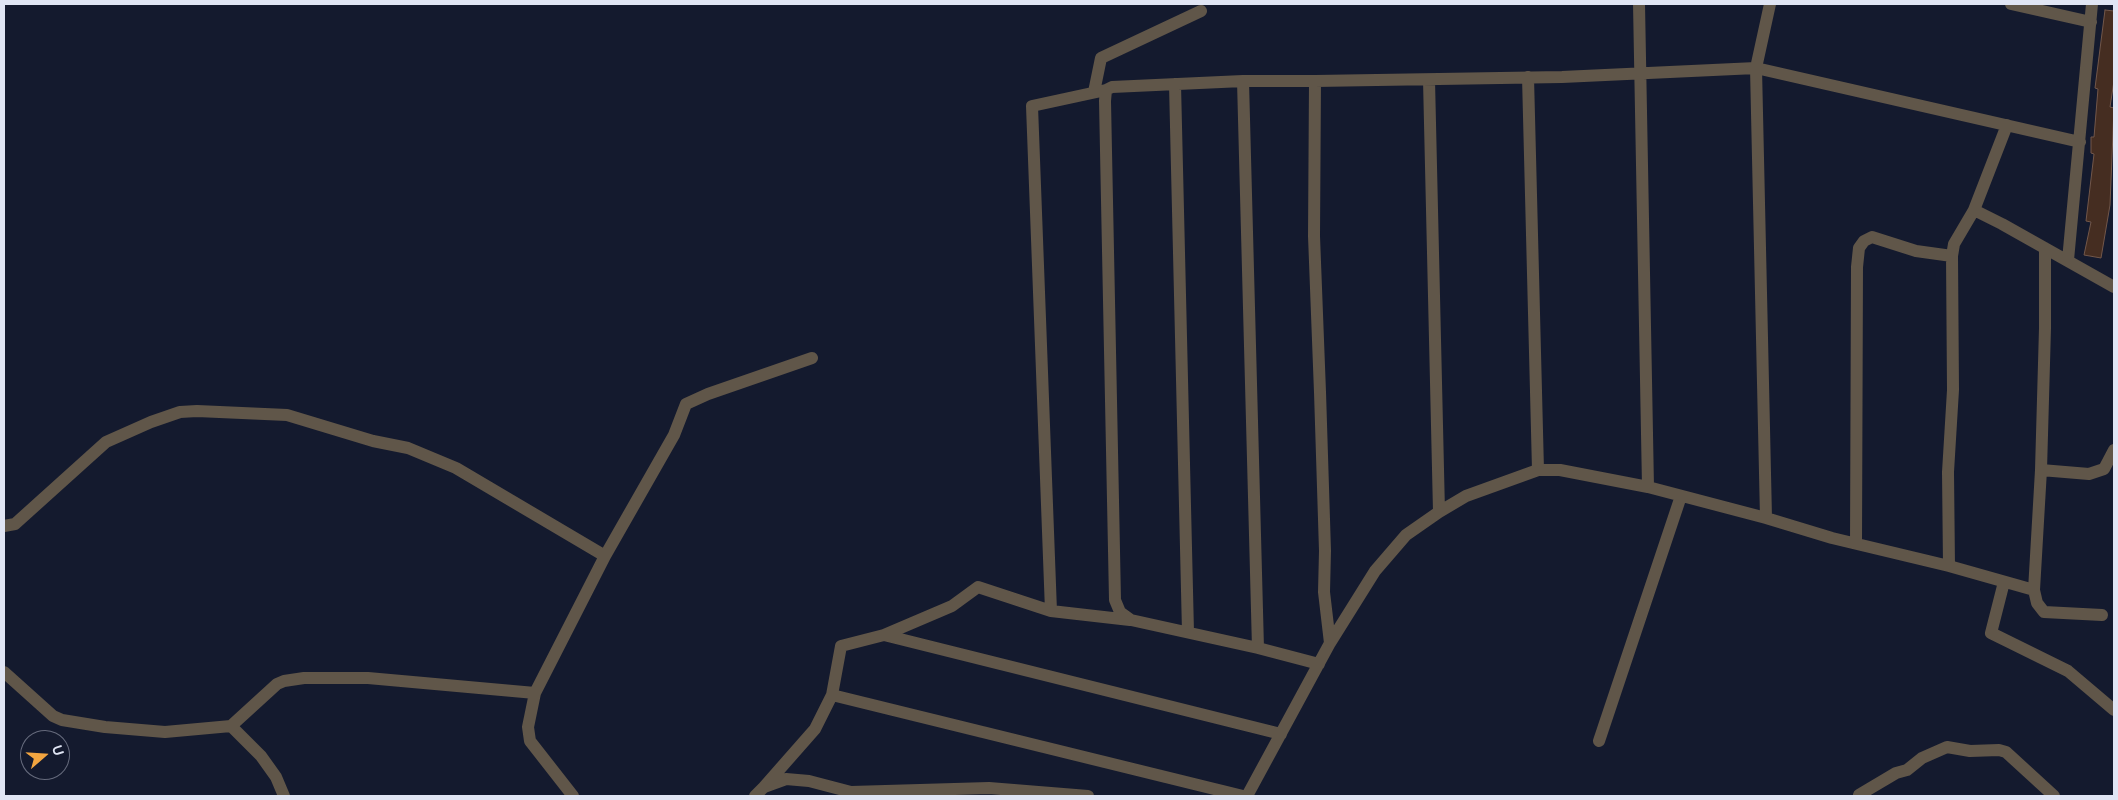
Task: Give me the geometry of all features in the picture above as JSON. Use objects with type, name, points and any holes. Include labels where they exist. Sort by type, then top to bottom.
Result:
[{"type":"street","points":[[1639,4],[1648,487]]},
{"type":"street","points":[[1766,518],[1756,68],[1770,4]]},
{"type":"street","points":[[2011,4],[2091,22]]},
{"type":"street","points":[[2068,260],[2092,4]]},
{"type":"street","points":[[1131,620],[1120,612],[1115,600],[1100,91],[1101,58],[1201,11]]},
{"type":"street","points":[[1052,611],[1032,106],[1112,87],[1243,81],[1429,80],[1756,68],[2080,142]]},
{"type":"street","points":[[1528,77],[1538,470]]},
{"type":"street","points":[[1429,80],[1439,512]]},
{"type":"street","points":[[1243,81],[1258,648]]},
{"type":"street","points":[[1315,81],[1314,236],[1325,551],[1324,592],[1330,643]]},
{"type":"street","points":[[1175,84],[1188,632]]},
{"type":"street","points":[[1949,566],[1948,472],[1954,390],[1952,256],[1954,244],[1974,210],[2007,125]]},
{"type":"street","points":[[1974,210],[2114,287]]},
{"type":"street","points":[[1856,543],[1857,267],[1859,248],[1864,241],[1872,237],[1916,251],[1952,256]]},
{"type":"street","points":[[2045,248],[2041,470],[2034,590],[2037,603],[2044,612],[2102,615]]},
{"type":"street","points":[[573,796],[530,741],[528,728],[535,693],[605,556],[674,435],[686,404],[708,394],[812,358]]},
{"type":"street","points":[[4,526],[16,524],[106,442],[151,422],[180,412],[197,411],[287,415],[374,441],[408,448],[456,468],[605,556]]},
{"type":"street","points":[[2041,470],[2089,474],[2104,469],[2114,450]]},
{"type":"street","points":[[1247,796],[1330,643],[1375,571],[1406,535],[1466,496],[1538,470],[1560,470],[1648,487],[2034,590]]},
{"type":"street","points":[[1599,741],[1681,496]]},
{"type":"street","points":[[2004,582],[1991,633],[2068,671],[2114,710]]},
{"type":"street","points":[[754,796],[814,729],[832,695],[841,646],[884,635],[952,606],[978,587],[1052,611],[1131,620],[1258,648],[1319,664]]},
{"type":"street","points":[[884,635],[1281,734]]},
{"type":"street","points":[[4,672],[53,716],[62,720],[105,727],[165,732],[231,726],[277,684],[304,678],[368,678],[535,693]]},
{"type":"street","points":[[832,695],[1243,796]]},
{"type":"street","points":[[231,726],[261,756],[276,777],[284,796]]},
{"type":"street","points":[[1859,795],[1896,773],[1907,770],[1922,758],[1947,747],[1970,751],[1999,750],[2006,752],[2054,796]]},
{"type":"street","points":[[764,786],[786,779],[809,781],[852,792],[989,788],[1088,796]]},
{"type":"building","points":[[2105,10],[2114,11],[2114,81],[2110,107],[2114,108],[2110,205],[2101,258],[2084,255],[2091,222],[2086,221],[2094,154],[2091,153],[2091,137],[2094,137],[2098,89],[2095,88]]}]
